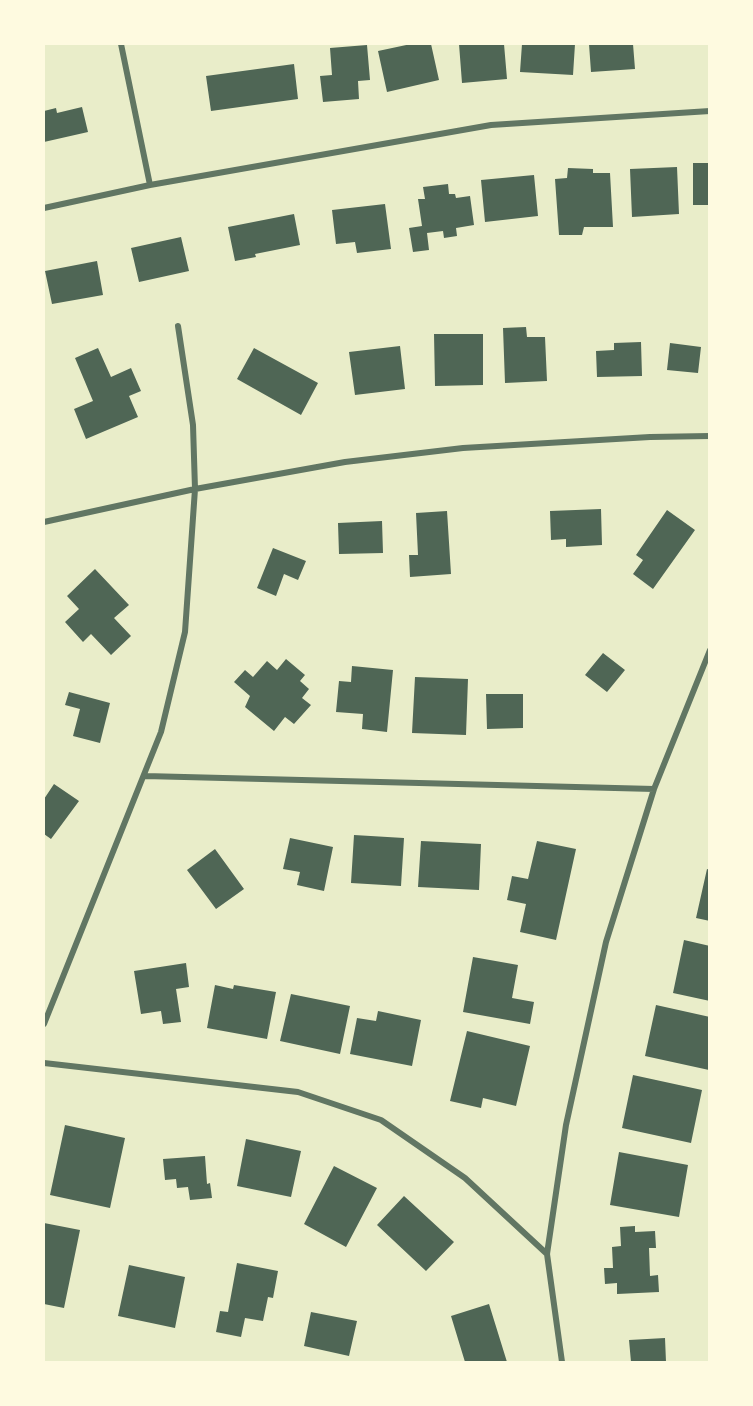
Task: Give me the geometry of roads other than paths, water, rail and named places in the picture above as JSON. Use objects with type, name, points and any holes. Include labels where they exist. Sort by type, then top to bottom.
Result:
[{"type":"street","points":[[121,44],[150,185]]},
{"type":"street","points":[[44,208],[150,185],[491,125],[710,111]]},
{"type":"street","points":[[44,1024],[161,732],[185,633],[195,489],[193,425],[178,326]]},
{"type":"street","points":[[44,522],[195,489],[345,462],[463,448],[651,437],[710,436]]},
{"type":"street","points":[[562,1362],[547,1254],[566,1125],[606,942],[654,789],[710,650]]},
{"type":"street","points":[[145,776],[654,789]]},
{"type":"street","points":[[44,1063],[298,1092],[381,1120],[465,1178],[547,1254]]}]
